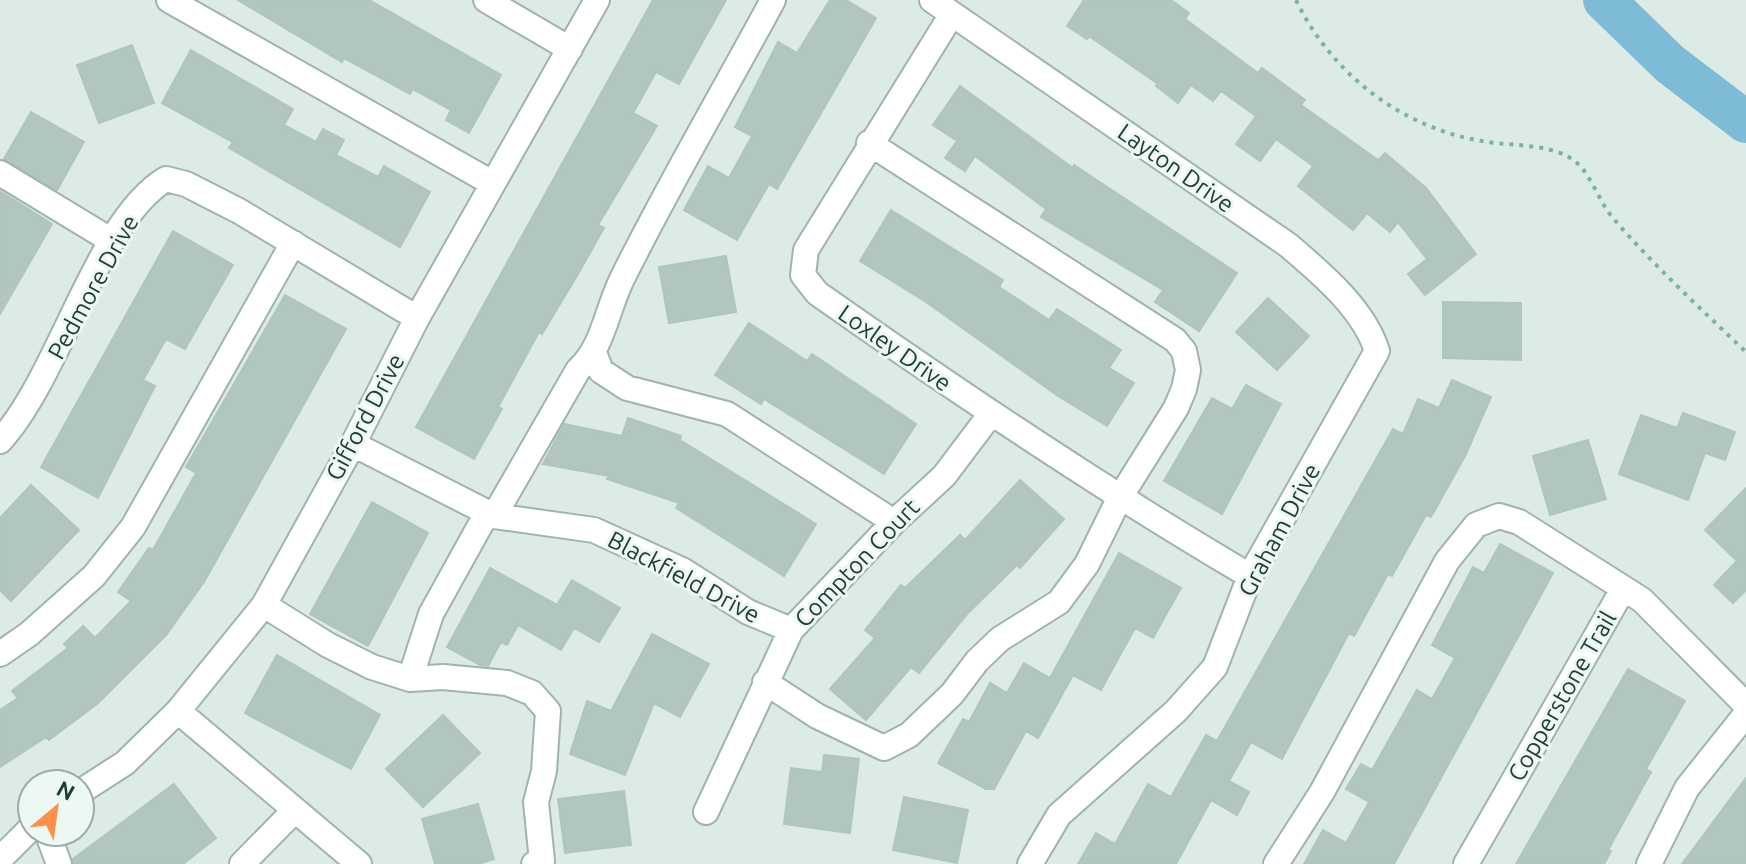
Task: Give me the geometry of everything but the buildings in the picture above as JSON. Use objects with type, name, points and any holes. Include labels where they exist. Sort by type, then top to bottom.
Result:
[{"type":"street","points":[[169,0],[492,183]]},
{"type":"street","points":[[486,0],[570,49]]},
{"type":"street","name":"Gifford Drive","points":[[96,782],[125,763],[178,711],[264,605],[353,444],[417,318],[597,0]]},
{"type":"street","points":[[773,0],[622,280],[600,329],[595,355],[601,371],[627,388],[727,414],[894,522]]},
{"type":"street","name":"Loxley Drive","points":[[942,7],[869,143],[806,250],[803,275],[817,293],[990,415],[1119,499],[1250,576]]},
{"type":"street","name":"Layton Drive","points":[[942,7],[1310,264],[1371,329],[1377,351],[1369,369]]},
{"type":"street","points":[[765,682],[817,716],[884,748],[909,735],[952,694],[977,661],[1000,639],[1059,602],[1087,564],[1119,499],[1176,408],[1188,370],[1184,351],[1175,340],[869,143]]},
{"type":"street","points":[[0,173],[112,241]]},
{"type":"street","name":"Pedmore Drive","points":[[0,441],[40,382],[112,241],[151,188],[166,179],[199,190],[417,318]]},
{"type":"street","points":[[0,654],[29,634],[94,576],[133,527],[293,243]]},
{"type":"street","points":[[410,679],[431,614],[578,370],[595,355]]},
{"type":"street","name":"Graham Drive","points":[[1030,864],[1059,815],[1176,711],[1215,667],[1250,576],[1369,369]]},
{"type":"street","name":"Compton Court","points":[[706,812],[791,630],[894,522],[944,476],[990,415]]},
{"type":"street","name":"Blackfield Drive","points":[[353,444],[490,515],[594,530],[684,571],[748,612],[791,630]]},
{"type":"street","points":[[1276,864],[1322,792],[1447,561],[1476,525],[1499,516],[1519,522],[1622,591]]},
{"type":"street","name":"Copperstone Trail","points":[[1466,864],[1622,591],[1642,600],[1746,705]]},
{"type":"street","points":[[264,605],[328,645],[372,667],[410,679],[443,677],[507,683],[532,693],[548,711],[544,771],[536,802],[542,861],[534,864]]},
{"type":"street","points":[[178,711],[359,864]]},
{"type":"street","points":[[1649,864],[1687,788],[1746,714]]},
{"type":"street","points":[[242,864],[295,810]]},
{"type":"street","points":[[0,859],[16,843]]},
{"type":"path","points":[[1296,0],[1311,31],[1330,56],[1377,98],[1408,117],[1463,138],[1563,154],[1578,163],[1612,217],[1719,331],[1746,352]]},
{"type":"waterway","points":[[1604,0],[1670,64],[1746,122]]}]
